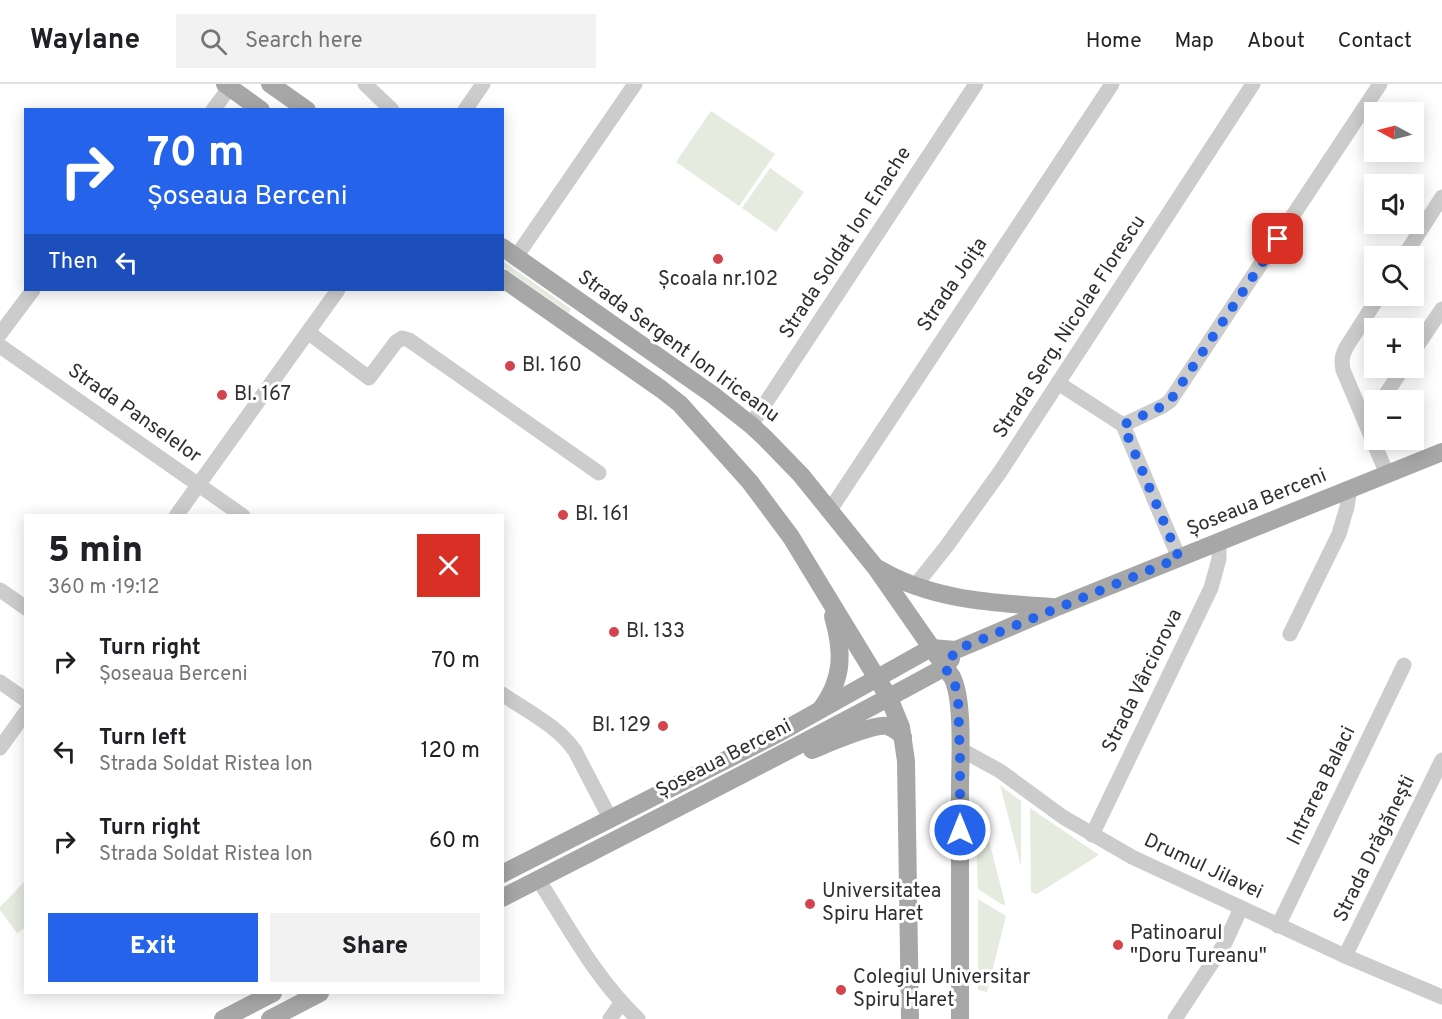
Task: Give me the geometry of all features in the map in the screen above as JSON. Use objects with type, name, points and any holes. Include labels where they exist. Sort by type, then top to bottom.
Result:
[{"type":"main road","points":[[270,84],[304,108]]},
{"type":"main road","points":[[227,86],[258,108]]},
{"type":"main road","name":"Strada Sergent Ion Iriceanu","points":[[509,252],[713,395],[751,425],[789,462],[876,568],[925,652],[945,668],[954,681],[957,691],[960,749],[960,1019]]},
{"type":"main road","points":[[504,279],[661,389],[686,410],[770,507],[791,537],[889,698],[898,717],[906,761],[910,1019]]},
{"type":"main road","name":"Șoseaua Berceni","points":[[504,873],[819,711],[925,652],[956,650],[1442,452]]},
{"type":"main road","points":[[876,568],[899,581],[958,597],[1057,608]]},
{"type":"main road","points":[[819,711],[834,687],[840,667],[840,648],[827,597]]},
{"type":"main road","points":[[878,678],[912,673],[932,666],[945,668],[956,650]]},
{"type":"main road","points":[[889,698],[899,675],[925,652]]},
{"type":"main road","name":"Șoseaua Berceni","points":[[504,897],[945,668]]},
{"type":"main road","points":[[773,759],[793,757],[875,727],[890,727],[903,737]]},
{"type":"main road","points":[[611,820],[620,838]]},
{"type":"main road","points":[[223,1019],[271,994]]},
{"type":"main road","points":[[270,1019],[318,994]]},
{"type":"street","points":[[365,84],[390,108]]},
{"type":"street","points":[[466,108],[483,84]]},
{"type":"street","points":[[509,252],[635,84]]},
{"type":"street","name":"Strada Soldat Ion Enache","points":[[751,425],[976,84]]},
{"type":"street","name":"Strada Joița","points":[[830,510],[1112,84]]},
{"type":"street","name":"Strada Serg. Nicolae Florescu","points":[[914,586],[974,509],[1253,84]]},
{"type":"street","points":[[1123,425],[1163,406],[1176,394],[1380,84]]},
{"type":"street","points":[[214,108],[227,86]]},
{"type":"street","points":[[1410,246],[1442,197]]},
{"type":"street","points":[[0,334],[32,291]]},
{"type":"street","points":[[177,514],[337,291]]},
{"type":"street","points":[[1364,408],[1341,362],[1342,354],[1373,306]]},
{"type":"street","points":[[1424,336],[1442,309]]},
{"type":"street","points":[[310,329],[313,336],[369,378],[396,342],[402,338],[409,340],[599,473]]},
{"type":"street","name":"Strada Panselelor","points":[[0,346],[240,514]]},
{"type":"street","points":[[1058,383],[1123,425],[1179,558]]},
{"type":"street","points":[[1380,450],[1387,474]]},
{"type":"street","points":[[1290,634],[1339,534],[1346,514],[1350,489]]},
{"type":"street","name":"Strada Vârciorova","points":[[1092,835],[1210,588],[1219,559],[1219,542]]},
{"type":"street","points":[[0,590],[24,607]]},
{"type":"street","name":"Intrarea Balaci","points":[[1278,926],[1404,665]]},
{"type":"street","points":[[0,682],[24,699]]},
{"type":"street","points":[[504,695],[553,729],[569,743],[611,820]]},
{"type":"street","points":[[0,748],[24,715]]},
{"type":"street","name":"Drumul Jilavei","points":[[960,749],[1000,771],[1092,835],[1149,866],[1345,956],[1441,995]]},
{"type":"street","name":"Strada Drăgănești","points":[[1345,956],[1442,760]]},
{"type":"street","points":[[538,879],[590,962],[621,1003],[638,1019]]},
{"type":"street","points":[[1175,1019],[1224,943],[1240,908]]},
{"type":"street","points":[[610,1019],[621,1003]]},
{"type":"shaded area","points":[[711,111],[775,154],[739,206],[676,162]]},
{"type":"shaded area","points":[[770,168],[804,192],[776,232],[742,208]]},
{"type":"shaded area","points":[[504,262],[571,309],[569,313],[504,268]]},
{"type":"shaded area","points":[[1000,785],[1021,801],[1021,866]]},
{"type":"shaded area","points":[[1030,808],[1099,855],[1037,894],[1031,892]]},
{"type":"shaded area","points":[[975,809],[982,813],[1004,905],[978,889]]},
{"type":"shaded area","points":[[24,882],[24,929],[17,933],[0,907]]},
{"type":"shaded area","points":[[978,899],[1006,916],[987,992],[978,990]]},
{"type":"place","name":"Școala nr.102","points":[[718,259]]},
{"type":"place","name":"Bl. 160","points":[[510,366]]},
{"type":"place","name":"Bl. 167","points":[[222,395]]},
{"type":"place","name":"Bl. 161","points":[[563,515]]},
{"type":"place","name":"Bl. 133","points":[[614,632]]},
{"type":"place","name":"Bl. 129","points":[[663,726]]},
{"type":"place","name":"Universitatea Spiru Haret","points":[[810,904]]},
{"type":"place","name":"Patinoarul \"Doru Tureanu\"","points":[[1118,945]]},
{"type":"place","name":"Colegiul Universitar Spiru Haret","points":[[841,990]]},
{"type":"route","points":[[960,830],[958,697],[954,681],[945,668],[956,650],[1179,558],[1123,425],[1163,406],[1176,394],[1278,239]]}]
